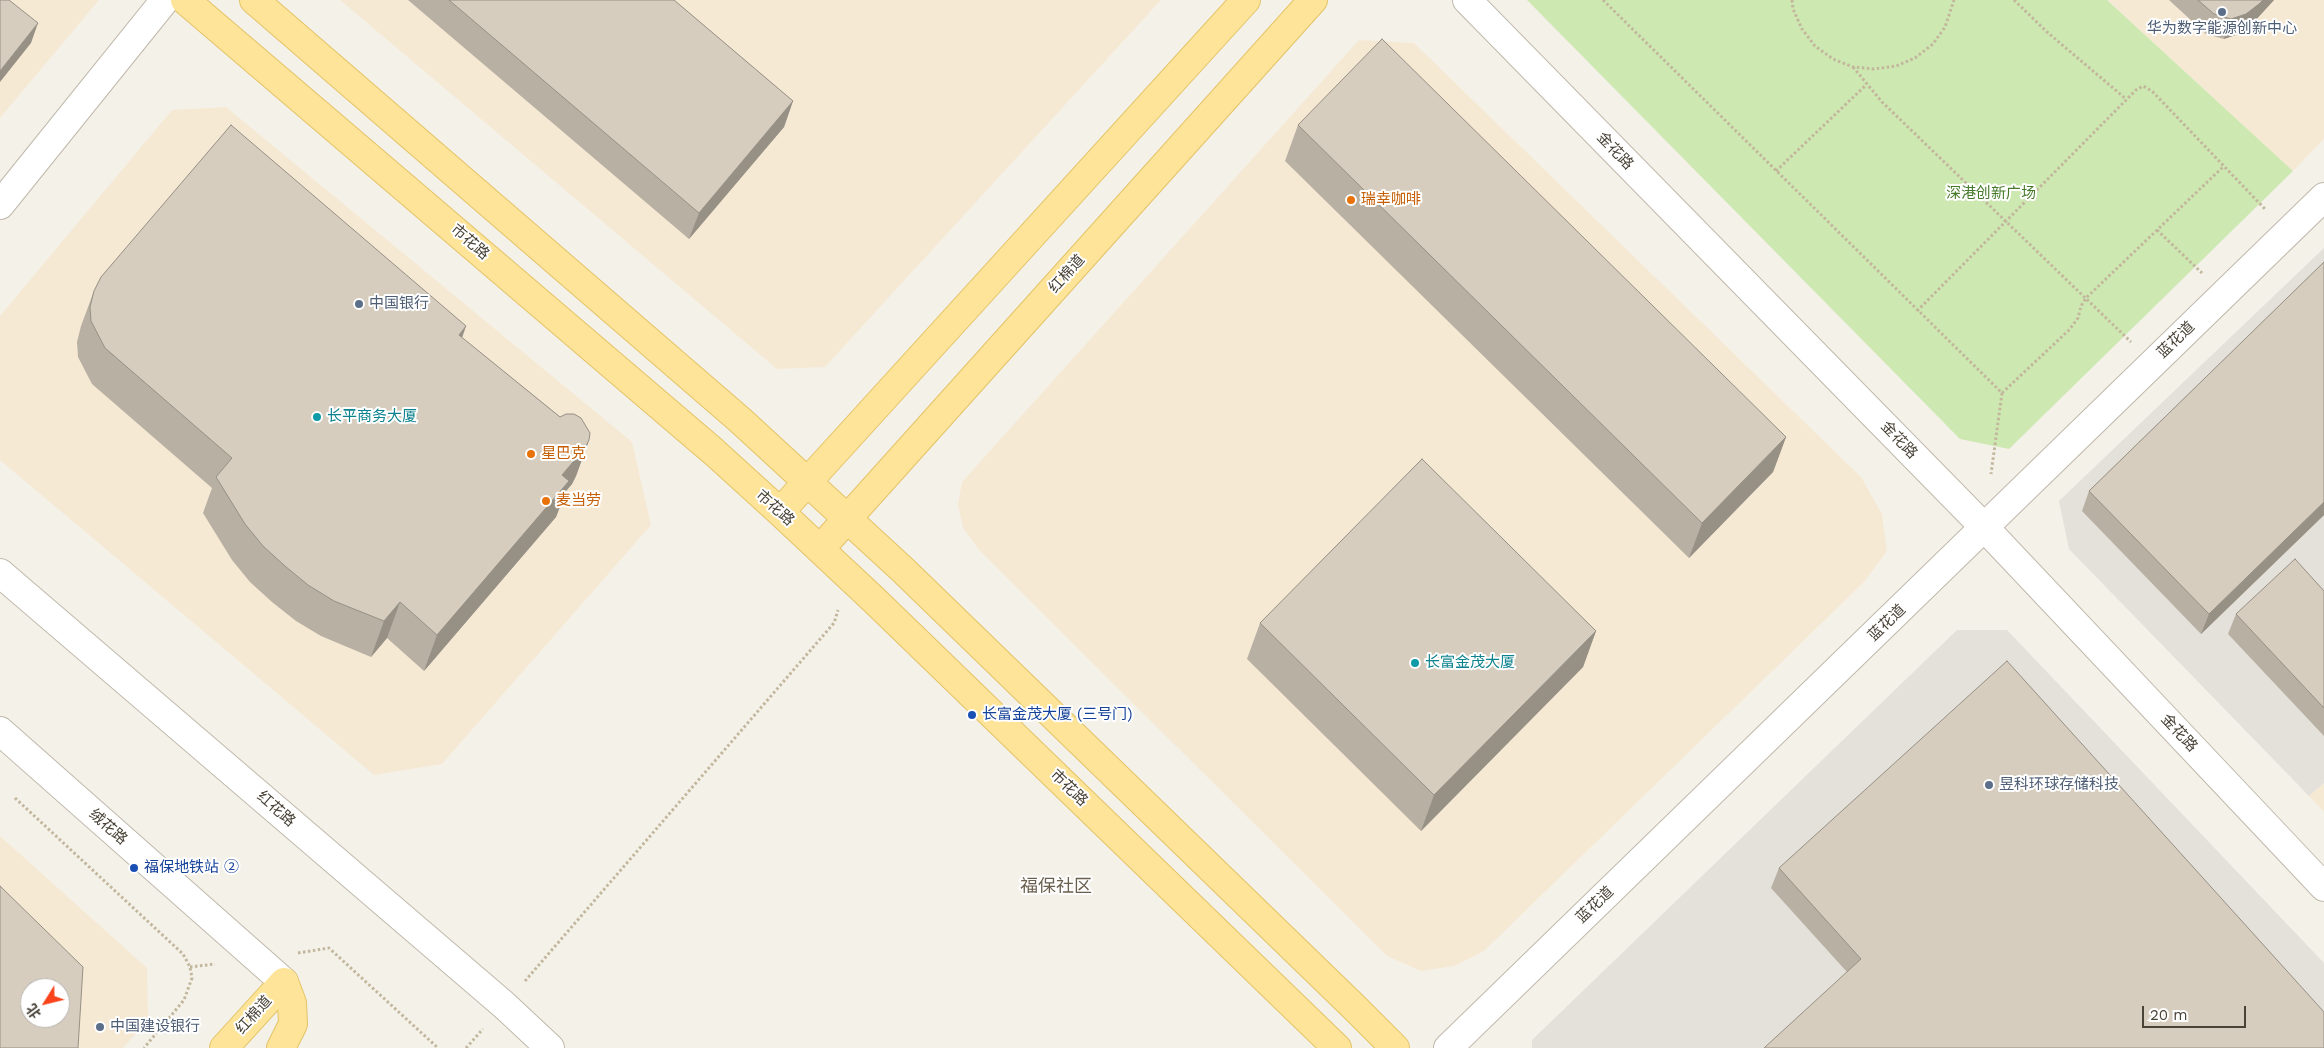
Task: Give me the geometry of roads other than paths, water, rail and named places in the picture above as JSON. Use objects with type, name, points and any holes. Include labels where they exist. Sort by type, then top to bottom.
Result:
[{"type":"main road","name":"市花路","points":[[185,0],[706,445],[780,512],[857,583],[1337,1048]]},
{"type":"main road","points":[[254,0],[740,420],[910,577],[1348,1001],[1394,1048]]},
{"type":"main road","points":[[780,512],[1246,0]]},
{"type":"main road","name":"红棉道","points":[[820,549],[1313,0]]},
{"type":"main road","points":[[282,1048],[293,1024],[292,1003],[284,982]]},
{"type":"main road","name":"红棉道","points":[[224,1048],[284,982]]},
{"type":"street","points":[[0,204],[165,0]]},
{"type":"street","name":"金花路","points":[[1467,0],[1984,527],[2324,887]]},
{"type":"street","name":"蓝花道","points":[[1448,1048],[2324,197]]},
{"type":"street","name":"红花路","points":[[0,573],[504,1005],[550,1048]]},
{"type":"street","name":"绒花路","points":[[0,731],[284,982]]},
{"type":"place","name":"华为数字能源创新中心","points":[[2222,12]]},
{"type":"place","name":"瑞幸咖啡","points":[[1351,200]]},
{"type":"place","name":"中国银行","points":[[359,304]]},
{"type":"place","name":"长平商务大厦","points":[[317,417]]},
{"type":"place","name":"星巴克","points":[[531,454]]},
{"type":"place","name":"麦当劳","points":[[546,501]]},
{"type":"place","name":"长富金茂大厦","points":[[1415,663]]},
{"type":"place","name":"长富金茂大厦 (三号门)","points":[[972,715]]},
{"type":"place","name":"昱科环球存储科技","points":[[1989,785]]},
{"type":"place","name":"福保地铁站 ②","points":[[134,868]]},
{"type":"place","name":"中国建设银行","points":[[100,1027]]},
{"type":"district","name":"福保社区","points":[[1056,887]]},
{"type":"park label","name":"深港创新广场","points":[[1991,194]]}]
